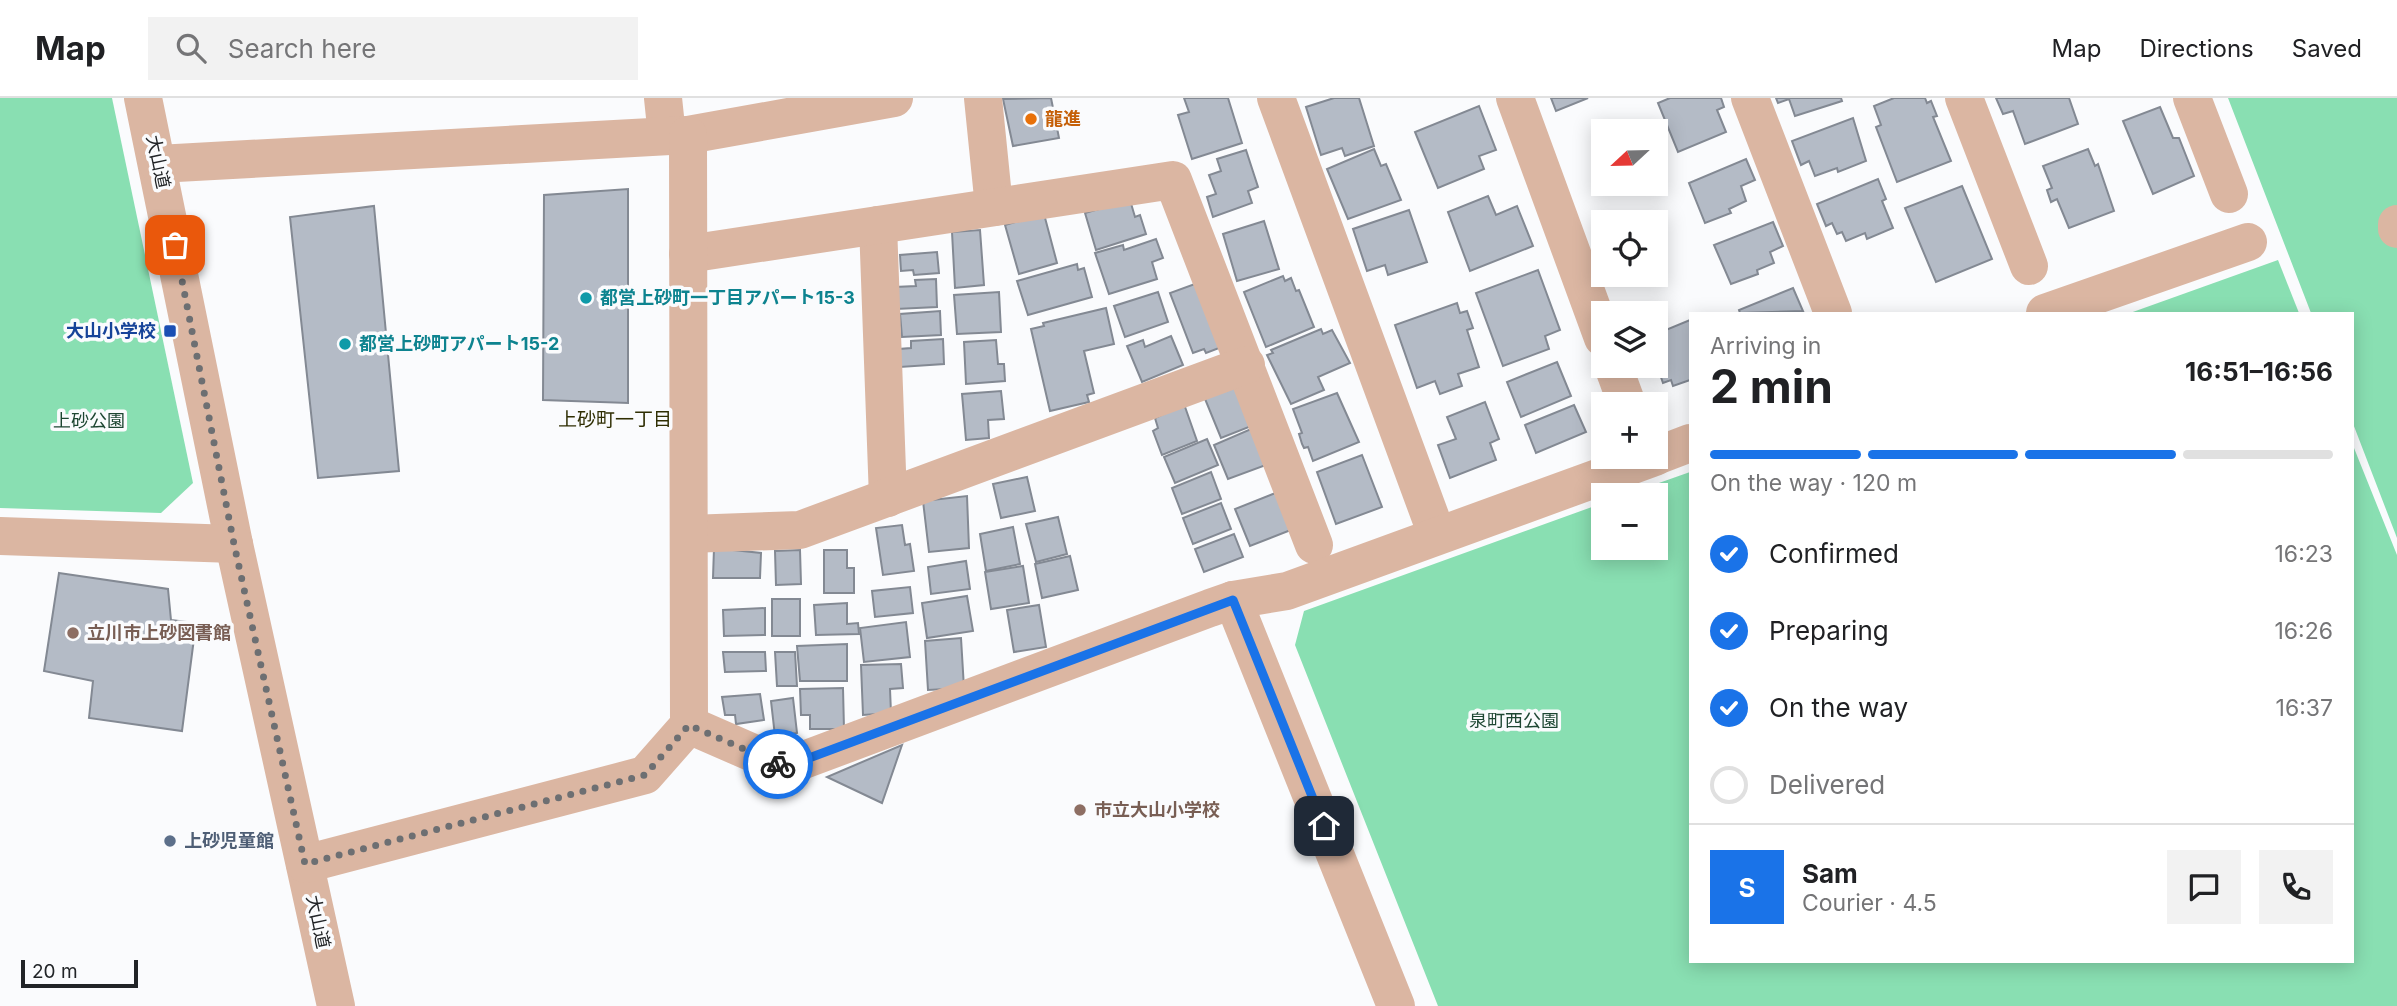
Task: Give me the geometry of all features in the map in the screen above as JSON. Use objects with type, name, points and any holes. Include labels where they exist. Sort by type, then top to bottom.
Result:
[{"type":"street","name":"大山道","points":[[144,98],[234,544],[336,1006]]},
{"type":"street","points":[[305,864],[645,775],[689,725],[688,254],[678,135],[663,98]]},
{"type":"street","points":[[159,164],[678,135],[894,98]]},
{"type":"street","points":[[983,98],[994,207]]},
{"type":"street","points":[[1276,98],[1437,535]]},
{"type":"street","points":[[1515,98],[1591,305]]},
{"type":"street","points":[[1750,98],[1833,312]]},
{"type":"street","points":[[1964,98],[2029,266]]},
{"type":"street","points":[[2192,98],[2229,194]]},
{"type":"street","points":[[688,254],[1173,180],[1314,545]]},
{"type":"street","points":[[2397,224],[2397,229]]},
{"type":"street","points":[[878,225],[888,498]]},
{"type":"street","points":[[2048,312],[2248,242]]},
{"type":"street","points":[[689,534],[800,530],[1246,365]]},
{"type":"street","points":[[1668,451],[1689,443]]},
{"type":"street","points":[[689,725],[785,767],[1233,600],[1287,591],[1618,469]]},
{"type":"street","points":[[0,536],[234,544]]},
{"type":"street","points":[[1233,600],[1396,1006]]},
{"type":"green space","name":"上砂公園","points":[[0,98],[112,98],[193,483],[161,513],[0,508]]},
{"type":"green space","points":[[2228,98],[2397,98],[2397,538],[2354,426],[2354,312],[2311,312]]},
{"type":"green space","points":[[2278,260],[2299,312],[2133,312]]},
{"type":"green space","name":"泉町西公園","points":[[2354,448],[2397,555],[2397,1006],[1438,1006],[1295,645],[1304,611],[1591,507],[1591,560],[1668,560],[1668,483],[1659,483],[1689,472],[1689,963],[2354,963]]},
{"type":"building","name":"龍進","points":[[1051,98],[1059,138],[1013,146],[1003,99]]},
{"type":"building","points":[[1184,98],[1228,98],[1242,143],[1192,159],[1178,115],[1189,112]]},
{"type":"building","points":[[1334,98],[1359,98],[1374,146],[1345,156],[1342,148],[1321,155],[1306,107]]},
{"type":"building","points":[[1551,98],[1588,98],[1556,111]]},
{"type":"building","points":[[1670,98],[1721,98],[1724,107],[1717,110],[1726,132],[1678,152],[1668,128],[1668,119],[1665,119],[1658,103]]},
{"type":"building","points":[[1776,98],[1841,98],[1842,101],[1795,116],[1789,99],[1778,103]]},
{"type":"building","points":[[1894,98],[1925,98],[1927,103],[1931,101],[1937,116],[1933,117],[1951,161],[1897,182],[1876,127],[1881,125],[1874,106]]},
{"type":"building","points":[[1996,98],[2069,98],[2078,124],[2025,144],[2013,111],[2003,114]]},
{"type":"building","points":[[1479,106],[1496,150],[1479,156],[1484,169],[1438,188],[1415,132]]},
{"type":"building","points":[[2160,107],[2173,138],[2179,138],[2194,176],[2153,194],[2123,121]]},
{"type":"building","points":[[1853,118],[1866,161],[1838,172],[1837,168],[1815,176],[1809,161],[1801,165],[1792,141]]},
{"type":"building","points":[[1374,149],[1381,166],[1386,164],[1401,200],[1348,219],[1327,169]]},
{"type":"building","points":[[2088,149],[2095,166],[2098,164],[2114,211],[2069,228],[2057,199],[2051,202],[2047,190],[2052,188],[2043,166]]},
{"type":"building","points":[[1246,150],[1258,187],[1248,191],[1252,203],[1213,217],[1207,197],[1216,194],[1209,175],[1221,171],[1217,159]]},
{"type":"building","points":[[1746,159],[1755,180],[1741,186],[1746,201],[1729,209],[1731,213],[1705,223],[1689,183]]},
{"type":"building","points":[[1878,179],[1886,199],[1882,201],[1893,228],[1867,239],[1865,233],[1846,241],[1842,232],[1837,234],[1832,223],[1826,226],[1817,204]]},
{"type":"building","points":[[1962,186],[1992,259],[1936,282],[1905,208]]},
{"type":"building","name":"都営上砂町一丁目アパート15-3","points":[[628,189],[628,403],[543,400],[544,195]]},
{"type":"building","points":[[1488,196],[1496,215],[1517,206],[1533,246],[1470,271],[1448,212]]},
{"type":"building","points":[[1130,200],[1135,217],[1140,215],[1146,234],[1096,250],[1085,213]]},
{"type":"building","name":"都営上砂町アパート15-2","points":[[374,206],[399,471],[318,478],[290,217]]},
{"type":"building","points":[[1409,210],[1427,262],[1388,275],[1385,265],[1367,271],[1353,229]]},
{"type":"building","points":[[1044,214],[1057,263],[1019,274],[1005,225]]},
{"type":"building","points":[[1264,221],[1279,269],[1237,281],[1223,234]]},
{"type":"building","points":[[1773,222],[1783,246],[1770,252],[1774,263],[1757,270],[1758,274],[1731,284],[1714,245]]},
{"type":"building","points":[[980,230],[984,285],[955,288],[952,232]]},
{"type":"building","points":[[1156,239],[1163,258],[1152,262],[1157,279],[1109,294],[1095,253],[1123,245],[1124,250]]},
{"type":"building","points":[[937,252],[939,273],[914,275],[913,270],[901,271],[900,255]]},
{"type":"building","points":[[1077,264],[1078,270],[1084,268],[1092,297],[1028,315],[1017,281]]},
{"type":"building","points":[[1538,270],[1560,330],[1545,336],[1549,349],[1503,366],[1476,293]]},
{"type":"building","points":[[1283,276],[1285,281],[1291,278],[1296,291],[1299,290],[1314,327],[1266,347],[1244,292]]},
{"type":"building","points":[[936,279],[937,307],[896,309],[895,287],[916,286],[915,280]]},
{"type":"building","points":[[1203,281],[1227,345],[1206,353],[1204,349],[1193,353],[1170,293]]},
{"type":"building","points":[[1793,288],[1803,311],[1740,312]]},
{"type":"building","points":[[999,292],[1001,332],[957,334],[954,295]]},
{"type":"building","points":[[1158,292],[1168,322],[1125,337],[1114,306]]},
{"type":"building","points":[[1457,303],[1460,313],[1467,311],[1473,328],[1467,330],[1479,367],[1458,374],[1462,386],[1440,394],[1435,381],[1417,388],[1395,325]]},
{"type":"building","points":[[1106,308],[1114,344],[1084,351],[1094,393],[1087,395],[1089,402],[1050,411],[1031,329],[1044,326],[1043,323]]},
{"type":"building","points":[[940,311],[941,335],[902,337],[900,314]]},
{"type":"building","points":[[1689,320],[1689,380],[1673,386],[1671,380],[1663,383],[1661,378],[1668,378],[1668,329]]},
{"type":"building","points":[[1321,329],[1323,334],[1332,330],[1350,363],[1318,377],[1324,390],[1291,404],[1267,355],[1273,353],[1271,350]]},
{"type":"building","points":[[1171,336],[1183,365],[1142,382],[1127,346],[1143,340],[1145,347]]},
{"type":"building","points":[[943,339],[944,364],[900,367],[899,349],[911,348],[911,341]]},
{"type":"building","points":[[996,340],[998,364],[1004,364],[1005,381],[966,384],[964,342]]},
{"type":"building","points":[[1557,362],[1571,396],[1521,417],[1507,382]]},
{"type":"building","points":[[1237,380],[1254,425],[1221,438],[1203,394]]},
{"type":"building","points":[[1001,391],[1004,419],[988,420],[989,438],[966,440],[962,394]]},
{"type":"building","points":[[1337,393],[1359,442],[1313,461],[1308,447],[1304,448],[1302,444],[1299,434],[1302,433],[1293,409]]},
{"type":"building","points":[[1485,402],[1499,439],[1490,443],[1496,460],[1450,478],[1438,445],[1456,439],[1447,417]]},
{"type":"building","points":[[1184,404],[1197,441],[1162,455],[1153,431],[1158,428],[1155,418]]},
{"type":"building","points":[[1574,405],[1586,432],[1536,453],[1525,425]]},
{"type":"building","points":[[1251,429],[1266,465],[1228,479],[1214,445]]},
{"type":"building","points":[[1207,439],[1218,465],[1175,483],[1164,457]]},
{"type":"building","points":[[1362,455],[1382,507],[1336,524],[1317,472]]},
{"type":"building","points":[[1211,472],[1221,499],[1182,514],[1172,488]]},
{"type":"building","points":[[1027,477],[1035,511],[1001,518],[993,484]]},
{"type":"building","points":[[1278,492],[1296,528],[1250,546],[1235,509]]},
{"type":"building","points":[[967,496],[969,548],[929,552],[923,501]]},
{"type":"building","points":[[1221,503],[1231,529],[1193,544],[1183,518]]},
{"type":"building","points":[[1058,517],[1067,554],[1036,562],[1026,524]]},
{"type":"building","points":[[902,525],[905,545],[910,544],[914,571],[883,575],[876,528]]},
{"type":"building","points":[[1013,527],[1020,564],[986,571],[980,534]]},
{"type":"building","points":[[1234,534],[1243,557],[1204,572],[1195,549]]},
{"type":"building","points":[[714,548],[761,553],[760,578],[713,578]]},
{"type":"building","points":[[800,550],[801,584],[776,585],[775,551]]},
{"type":"building","points":[[824,550],[847,550],[847,568],[854,568],[854,593],[824,593]]},
{"type":"building","points":[[1070,556],[1078,590],[1042,598],[1035,564]]},
{"type":"building","points":[[966,561],[970,589],[931,594],[928,567]]},
{"type":"building","points":[[1023,566],[1029,603],[991,609],[985,572]]},
{"type":"building","points":[[59,573],[168,589],[171,620],[196,623],[182,731],[89,718],[93,681],[44,671]]},
{"type":"building","points":[[910,587],[913,613],[875,617],[872,591]]},
{"type":"building","points":[[967,596],[973,631],[927,638],[922,603]]},
{"type":"building","points":[[772,599],[800,599],[800,636],[772,636]]},
{"type":"building","points":[[847,603],[847,624],[858,623],[859,634],[816,635],[814,605]]},
{"type":"building","points":[[1039,605],[1046,647],[1014,652],[1007,610]]},
{"type":"building","points":[[765,608],[765,635],[724,636],[723,610]]},
{"type":"building","points":[[906,622],[910,657],[864,662],[860,628]]},
{"type":"building","points":[[961,638],[964,688],[928,690],[925,641]]},
{"type":"building","points":[[847,644],[847,681],[800,681],[797,646]]},
{"type":"building","points":[[723,652],[765,652],[766,671],[725,672]]},
{"type":"building","points":[[775,652],[795,652],[797,686],[777,686]]},
{"type":"building","points":[[901,664],[903,688],[890,689],[891,713],[863,715],[861,665]]},
{"type":"building","points":[[843,688],[844,729],[810,729],[810,715],[801,715],[800,689]]},
{"type":"building","points":[[760,694],[764,720],[736,724],[735,715],[725,715],[722,697]]},
{"type":"building","points":[[793,698],[797,733],[775,736],[771,701]]},
{"type":"building","points":[[902,745],[882,803],[827,777]]},
{"type":"way so far","points":[[175,245],[234,544],[305,864],[645,775],[689,725],[778,764]]},
{"type":"place","name":"龍進","points":[[1031,119]]},
{"type":"place","name":"都営上砂町一丁目アパート15-3","points":[[586,298]]},
{"type":"place","name":"大山小学校","points":[[170,331]]},
{"type":"place","name":"都営上砂町アパート15-2","points":[[345,344]]},
{"type":"place","name":"立川市上砂図書館","points":[[73,633]]},
{"type":"place","name":"市立大山小学校","points":[[1080,810]]},
{"type":"place","name":"上砂児童館","points":[[170,841]]},
{"type":"district","name":"上砂町一丁目","points":[[615,419]]},
{"type":"route","points":[[778,764],[785,767],[1233,600],[1324,826]]}]
